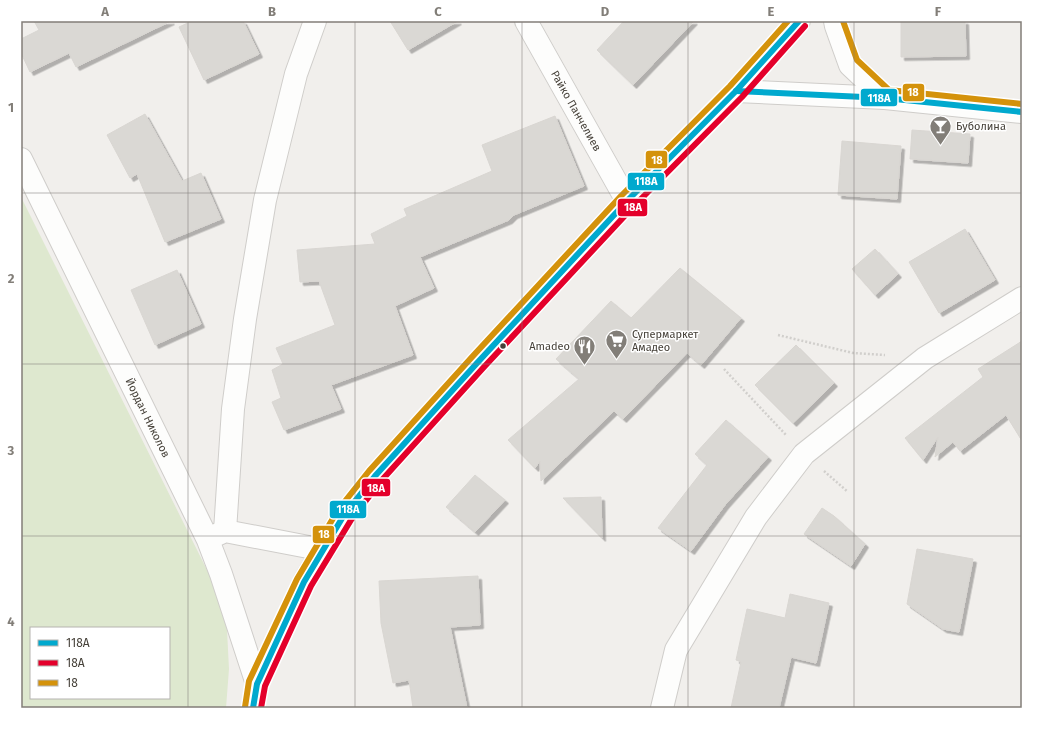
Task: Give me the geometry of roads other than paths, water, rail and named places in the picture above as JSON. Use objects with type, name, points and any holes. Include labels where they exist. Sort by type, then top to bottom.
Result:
[{"type":"street","points":[[315,21],[296,74],[265,200],[245,319],[217,535],[324,550]]},
{"type":"street","name":"Райко Панчелиев","points":[[526,21],[627,201]]},
{"type":"street","points":[[254,708],[257,684],[304,582],[344,515],[375,476],[478,362],[627,201],[736,91],[798,21]]},
{"type":"street","points":[[836,21],[836,26],[850,65],[885,98]]},
{"type":"street","points":[[736,91],[885,98],[1022,112]]},
{"type":"street","name":"Йордан Николов","points":[[21,159],[217,535],[221,574],[257,684]]},
{"type":"street","points":[[662,708],[676,650],[756,517],[804,454],[925,358],[1022,298]]},
{"type":"place","name":"Буболина","points":[[940,146]]},
{"type":"place","name":"Супермаркет Амадео","points":[[617,360]]},
{"type":"place","name":"Amadeo","points":[[585,366]]}]
